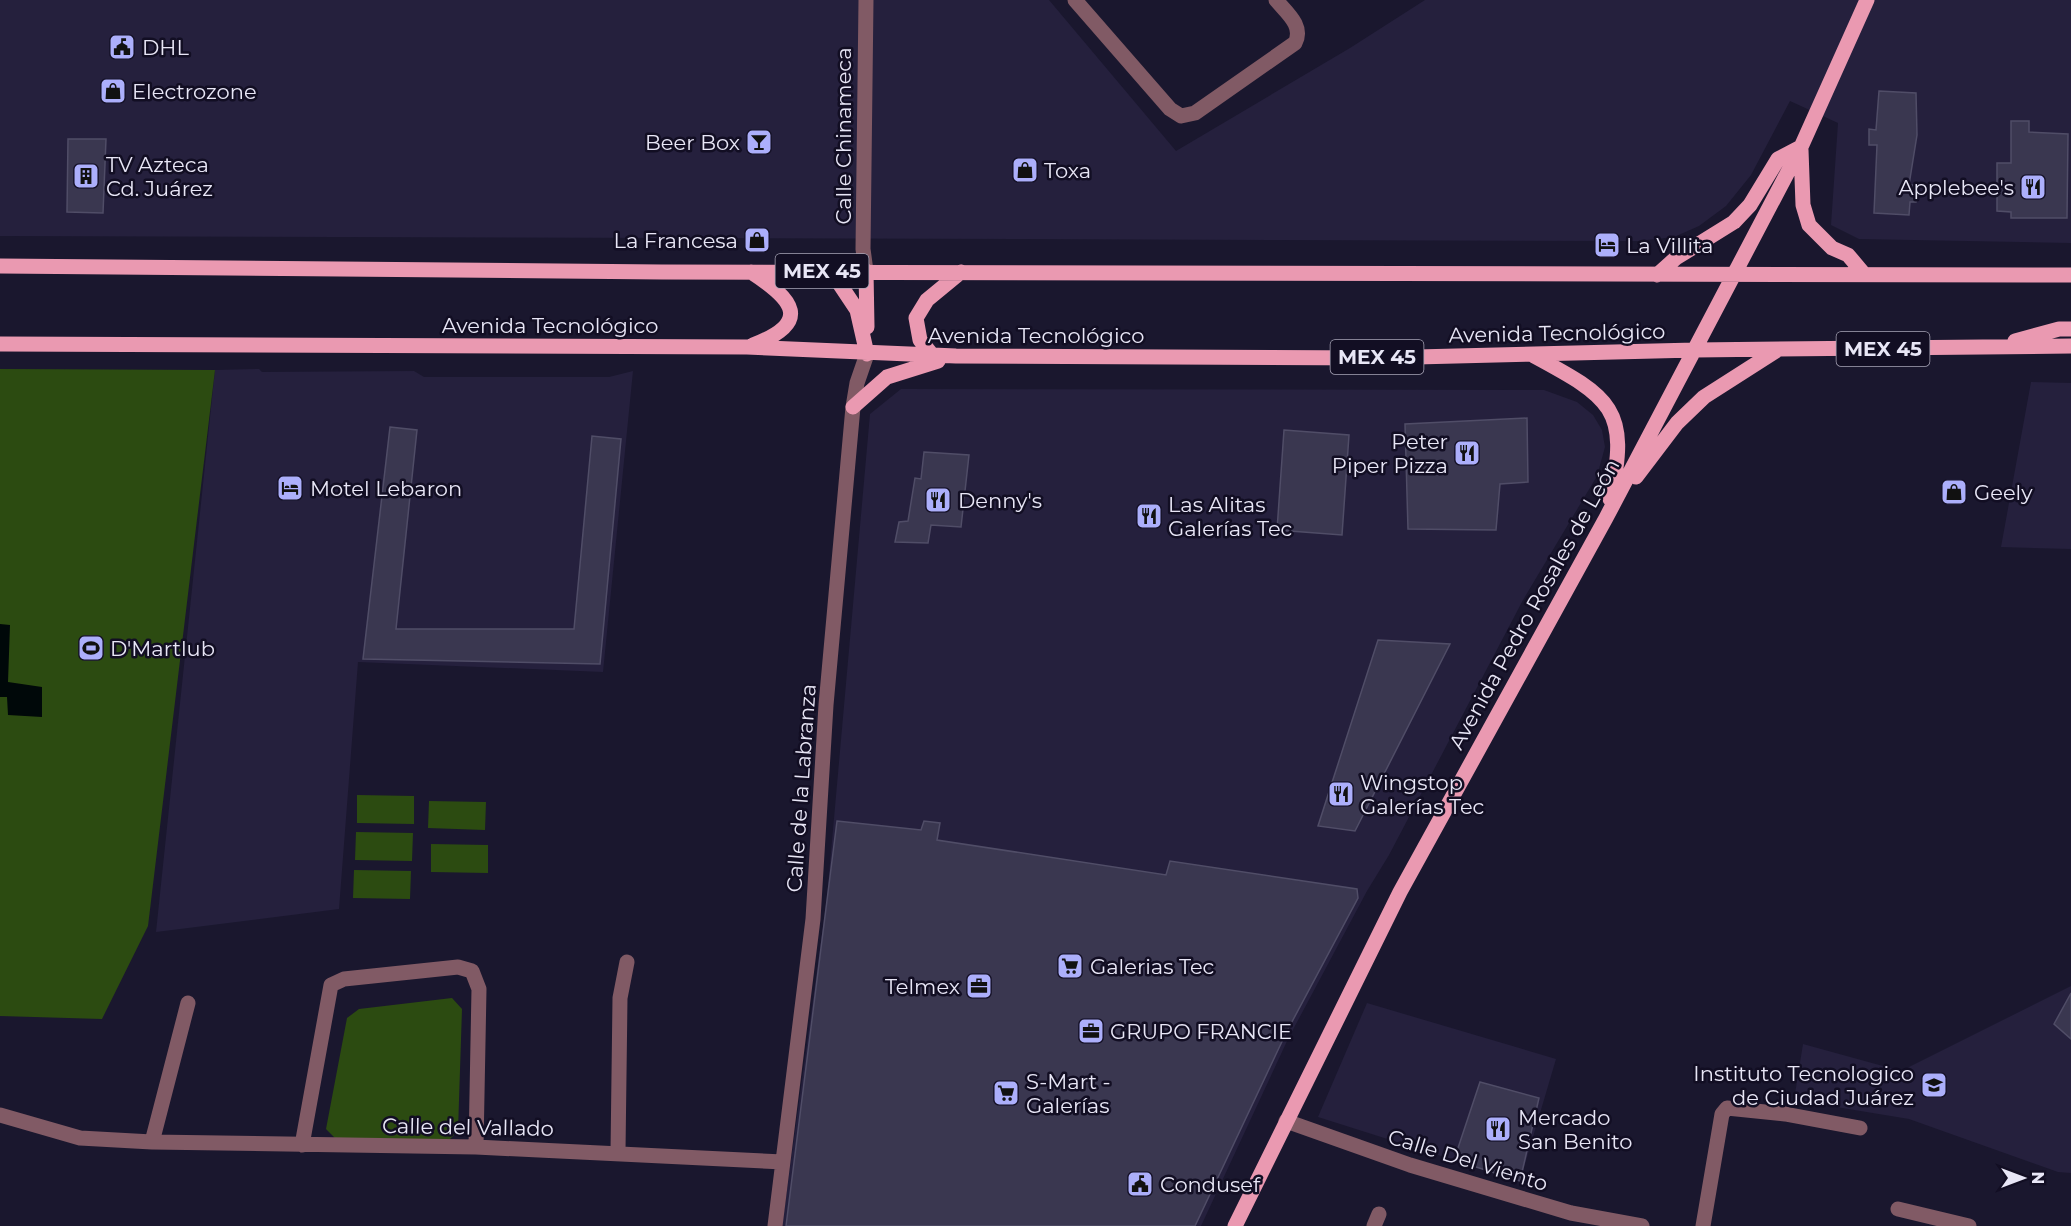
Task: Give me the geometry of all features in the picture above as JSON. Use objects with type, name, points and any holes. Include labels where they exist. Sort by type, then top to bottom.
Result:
[{"type":"main road","name":"Avenida Pedro Rosales de León","points":[[1235,1226],[1400,892],[1606,518],[1802,147],[1868,0]]},
{"type":"main road","points":[[1657,275],[1676,258],[1734,222],[1750,205],[1778,159],[1802,147],[1803,205],[1809,225],[1832,248],[1848,255],[1864,274]]},
{"type":"main road","name":"MEX 45","points":[[0,267],[752,272],[2071,275]]},
{"type":"main road","points":[[831,271],[857,310],[867,354]]},
{"type":"main road","points":[[866,271],[868,286],[867,354]]},
{"type":"main road","points":[[747,347],[778,335],[790,319],[785,297],[752,272]]},
{"type":"main road","points":[[933,356],[920,340],[916,318],[927,300],[961,272]]},
{"type":"main road","points":[[1994,346],[2059,329],[2071,329]]},
{"type":"main road","name":"Avenida Tecnológico","points":[[0,344],[747,347],[933,356],[1534,356],[1695,350],[1776,351],[2071,346]]},
{"type":"main road","points":[[1606,518],[1677,423],[1704,397],[1776,351]]},
{"type":"main road","points":[[853,407],[887,377],[906,369],[956,356]]},
{"type":"main road","points":[[1534,356],[1578,379],[1598,395],[1612,414],[1620,447],[1606,518]]},
{"type":"street","name":"Calle Chinameca","points":[[866,0],[863,249],[866,271]]},
{"type":"street","points":[[1075,0],[1170,109],[1181,116],[1195,113],[1295,43],[1298,31],[1295,22],[1276,0]]},
{"type":"street","name":"Calle de la Labranza","points":[[775,1226],[813,919],[826,705],[853,407],[857,383],[867,354]]},
{"type":"street","points":[[618,1152],[620,998],[627,962]]},
{"type":"street","points":[[302,1145],[331,985],[344,979],[458,967],[472,971],[477,976],[479,989],[477,1147]]},
{"type":"street","points":[[152,1142],[188,1003]]},
{"type":"street","points":[[1703,1226],[1722,1114],[1727,1108],[1761,1111],[1860,1128]]},
{"type":"street","name":"Calle del Vallado","points":[[0,1115],[80,1138],[152,1142],[477,1147],[618,1152],[783,1162]]},
{"type":"street","name":"Calle Del Viento","points":[[1286,1121],[1421,1169],[1571,1212],[1642,1226]]},
{"type":"street","points":[[1898,1209],[1969,1226]]},
{"type":"shaded area","points":[[0,0],[1049,0],[1176,151],[1350,48],[1425,0],[2071,0],[2071,243],[1859,239],[1831,225],[1838,123],[1790,101],[1751,175],[1726,206],[1699,226],[1674,237],[1638,241],[0,236]]},
{"type":"shaded area","points":[[259,369],[262,372],[414,371],[424,377],[609,377],[633,371],[603,672],[358,662],[339,909],[156,932],[215,370]]},
{"type":"shaded area","points":[[2031,382],[2071,383],[2071,549],[2001,547]]},
{"type":"shaded area","points":[[901,389],[1544,390],[1577,402],[1593,415],[1602,430],[1605,447],[1597,476],[1523,600],[1389,855],[1367,891],[1288,1039],[1201,1226],[782,1226],[827,897],[870,414]]},
{"type":"shaded area","points":[[0,624],[10,625],[8,682],[42,687],[42,717],[8,715],[7,697],[0,697]]},
{"type":"shaded area","name":"Instituto Tecnologico de Ciudad Juárez","points":[[2071,986],[2071,1173],[2058,1172],[1909,1119],[1794,1100],[1803,1044],[1901,1071]]},
{"type":"shaded area","points":[[1367,1003],[1556,1059],[1520,1181],[1318,1117]]},
{"type":"green space","name":"D'Martlub","points":[[0,369],[215,370],[148,926],[102,1019],[0,1016]]},
{"type":"green space","points":[[357,795],[414,796],[414,824],[357,823]]},
{"type":"green space","points":[[429,801],[486,802],[485,830],[428,828]]},
{"type":"green space","points":[[356,832],[413,833],[412,861],[355,860]]},
{"type":"green space","points":[[431,844],[488,845],[488,873],[431,872]]},
{"type":"green space","points":[[354,870],[411,871],[410,899],[353,898]]},
{"type":"green space","points":[[452,998],[462,1009],[458,1131],[449,1140],[335,1138],[326,1129],[347,1018],[359,1009]]},
{"type":"building","points":[[1879,91],[1916,93],[1917,135],[1909,185],[1918,185],[1916,202],[1910,202],[1909,215],[1874,213],[1877,145],[1869,145],[1869,129],[1876,130]]},
{"type":"building","name":"Applebee's","points":[[2011,121],[2029,121],[2029,132],[2068,134],[2067,218],[2011,218],[2011,212],[1997,211],[1997,163],[2011,163]]},
{"type":"building","name":"TV Azteca Cd. Juárez","points":[[68,139],[106,139],[103,213],[67,212]]},
{"type":"building","name":"Peter Piper Pizza","points":[[1527,418],[1528,482],[1500,484],[1496,530],[1408,529],[1405,424]]},
{"type":"building","points":[[390,427],[417,430],[396,629],[574,629],[592,436],[621,439],[600,664],[363,659]]},
{"type":"building","points":[[1284,430],[1349,435],[1342,535],[1277,530]]},
{"type":"building","name":"Denny's","points":[[924,452],[969,455],[961,527],[931,525],[928,543],[895,542],[899,522],[908,521],[915,478],[921,479]]},
{"type":"building","points":[[1378,640],[1450,644],[1355,831],[1318,826]]},
{"type":"building","name":"Galerias Tec","points":[[837,821],[921,830],[924,821],[940,823],[937,840],[1166,875],[1170,861],[1357,889],[1358,898],[1286,1033],[1195,1226],[786,1226]]},
{"type":"building","points":[[2071,993],[2071,1039],[2054,1024]]},
{"type":"building","name":"Mercado San Benito","points":[[1480,1082],[1539,1098],[1520,1181],[1454,1160]]},
{"type":"place","name":"DHL","points":[[122,47]]},
{"type":"place","name":"Electrozone","points":[[113,91]]},
{"type":"place","name":"Beer Box","points":[[759,142]]},
{"type":"place","name":"Toxa","points":[[1025,170]]},
{"type":"place","name":"TV Azteca Cd. Juárez","points":[[86,176]]},
{"type":"place","name":"Applebee's","points":[[2033,187]]},
{"type":"place","name":"La Francesa","points":[[757,240]]},
{"type":"place","name":"La Villita","points":[[1607,245]]},
{"type":"place","name":"Peter Piper Pizza","points":[[1467,453]]},
{"type":"place","name":"Motel Lebaron","points":[[290,488]]},
{"type":"place","name":"Geely","points":[[1954,492]]},
{"type":"place","name":"Denny's","points":[[938,500]]},
{"type":"place","name":"Las Alitas Galerías Tec","points":[[1149,516]]},
{"type":"place","name":"D'Martlub","points":[[91,648]]},
{"type":"place","name":"Wingstop Galerías Tec","points":[[1341,794]]},
{"type":"place","name":"Galerias Tec","points":[[1070,966]]},
{"type":"place","name":"Telmex","points":[[979,986]]},
{"type":"place","name":"GRUPO FRANCIE","points":[[1091,1031]]},
{"type":"place","name":"Instituto Tecnologico de Ciudad Juárez","points":[[1934,1085]]},
{"type":"place","name":"S-Mart - Galerías","points":[[1006,1093]]},
{"type":"place","name":"Mercado San Benito","points":[[1498,1129]]},
{"type":"place","name":"Condusef","points":[[1140,1184]]}]
